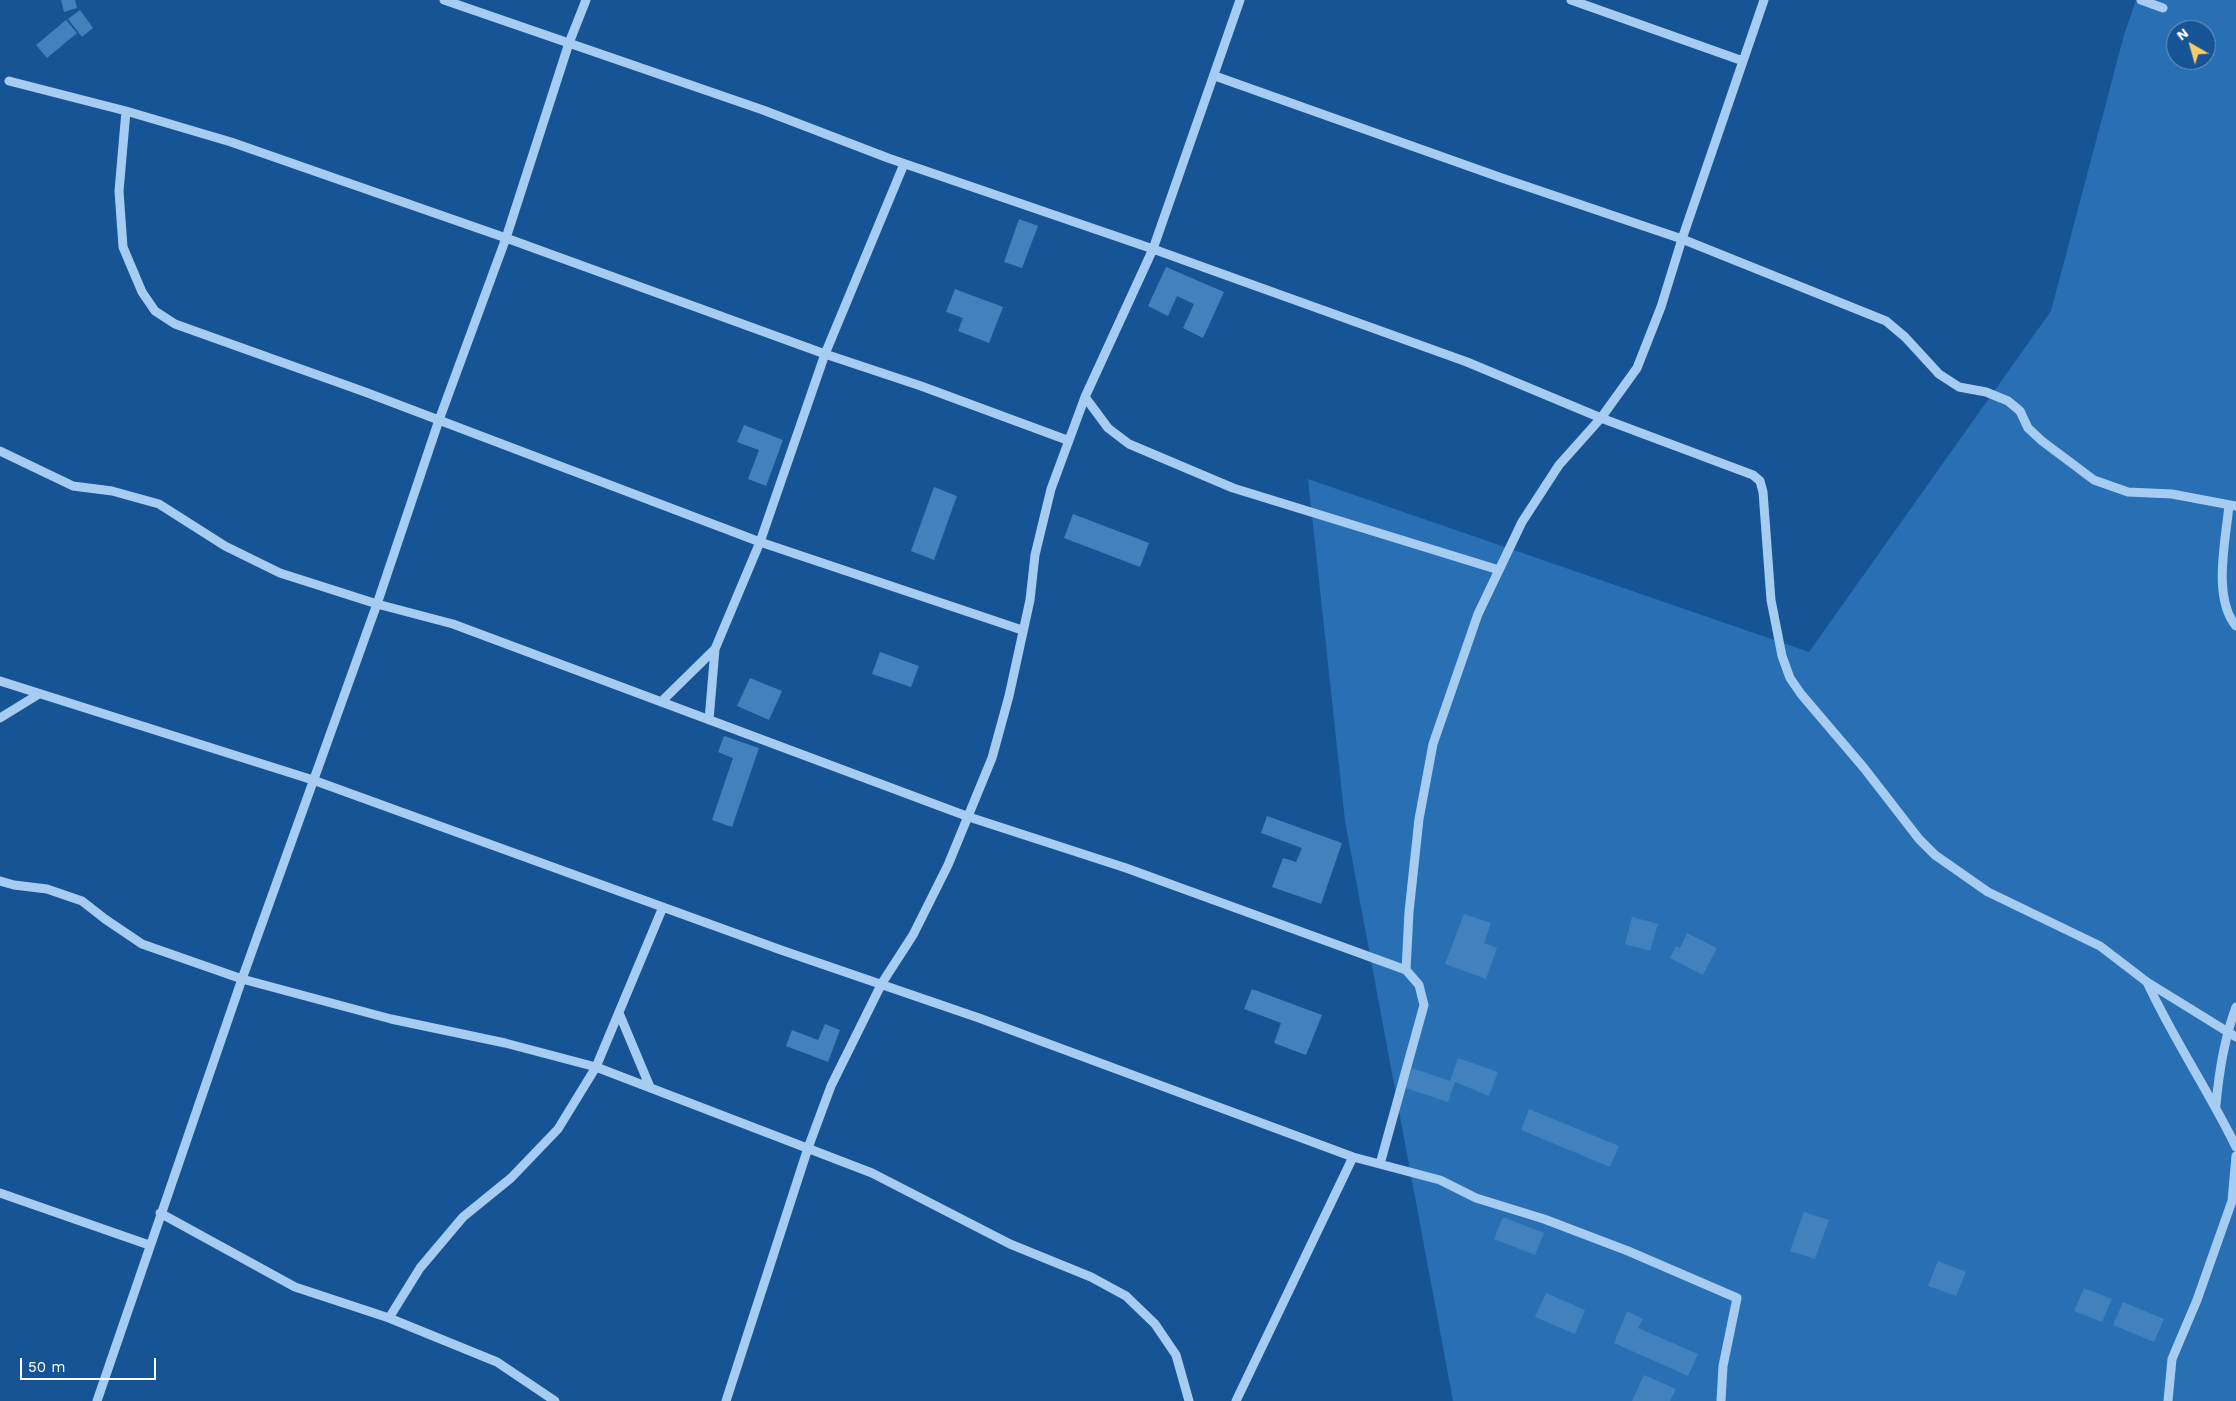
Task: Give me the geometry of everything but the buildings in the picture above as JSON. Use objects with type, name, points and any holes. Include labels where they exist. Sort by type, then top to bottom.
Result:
[{"type":"street","points":[[444,0],[763,110],[904,164],[1153,249],[1467,362],[1601,418],[1753,475],[1760,481],[1763,492],[1767,565],[1774,622],[1782,656],[1790,678],[1801,694],[1864,768],[1919,840],[1935,855],[1988,892],[2100,946],[2147,982],[2236,1037]]},
{"type":"street","points":[[97,1401],[149,1245],[242,979],[376,604],[439,420],[506,238],[569,43],[586,0]]},
{"type":"street","points":[[726,1401],[808,1148],[831,1086],[882,984],[913,935],[948,865],[992,758],[1009,696],[1030,600],[1035,555],[1048,498],[1067,440],[1085,397],[1153,249],[1240,0]]},
{"type":"street","points":[[1570,0],[1743,61]]},
{"type":"street","points":[[1406,970],[1409,912],[1419,819],[1433,744],[1478,614],[1522,522],[1559,465],[1601,418],[1637,368],[1661,307],[1682,239],[1764,0]]},
{"type":"street","points":[[2141,0],[2163,8]]},
{"type":"street","points":[[1215,76],[1498,177],[1682,239],[1886,321],[1905,337],[1939,374],[1959,387],[1986,392],[2008,401],[2020,411],[2028,428],[2042,441],[2094,480],[2128,492],[2172,494],[2233,505],[2222,585],[2226,607],[2236,626]]},
{"type":"street","points":[[9,82],[126,111],[231,142],[506,238],[607,276],[825,354],[921,386],[1067,440]]},
{"type":"street","points":[[126,111],[119,191],[123,247],[142,292],[155,311],[175,324],[439,420],[760,542],[1022,630]]},
{"type":"street","points":[[709,720],[715,649],[760,542],[825,354],[904,164]]},
{"type":"street","points":[[1085,397],[1108,428],[1130,444],[1233,488],[1499,570]]},
{"type":"street","points":[[0,451],[73,486],[112,492],[159,504],[225,546],[280,574],[376,604],[453,624],[969,817],[1126,868],[1406,970],[1419,985],[1424,1005],[1380,1164]]},
{"type":"street","points":[[661,702],[715,649]]},
{"type":"street","points":[[0,681],[313,780],[781,950],[882,984],[1353,1157],[1440,1180],[1476,1198],[1544,1219],[1628,1251],[1736,1298],[1723,1366],[1721,1401]]},
{"type":"street","points":[[0,718],[39,694]]},
{"type":"street","points":[[0,881],[14,885],[47,889],[82,900],[142,944],[242,979],[391,1019],[505,1042],[596,1067],[872,1174],[1010,1244],[1091,1277],[1126,1296],[1155,1324],[1176,1355],[1190,1401]]},
{"type":"street","points":[[388,1318],[420,1268],[463,1217],[512,1178],[558,1129],[596,1067],[663,907]]},
{"type":"street","points":[[2147,982],[2177,1043],[2216,1105],[2236,1147]]},
{"type":"street","points":[[2216,1105],[2220,1063],[2227,1031],[2236,1007]]},
{"type":"street","points":[[619,1013],[650,1087]]},
{"type":"street","points":[[2168,1401],[2172,1359],[2195,1306],[2232,1201],[2236,1156]]},
{"type":"street","points":[[1236,1401],[1353,1157]]},
{"type":"street","points":[[0,1194],[149,1245]]},
{"type":"street","points":[[160,1213],[295,1287],[388,1318],[496,1362],[555,1401]]},
{"type":"shaded area","points":[[2136,0],[2236,0],[2236,1401],[1453,1401],[1345,821],[1308,479],[1809,652],[2051,311],[2124,35]]}]
